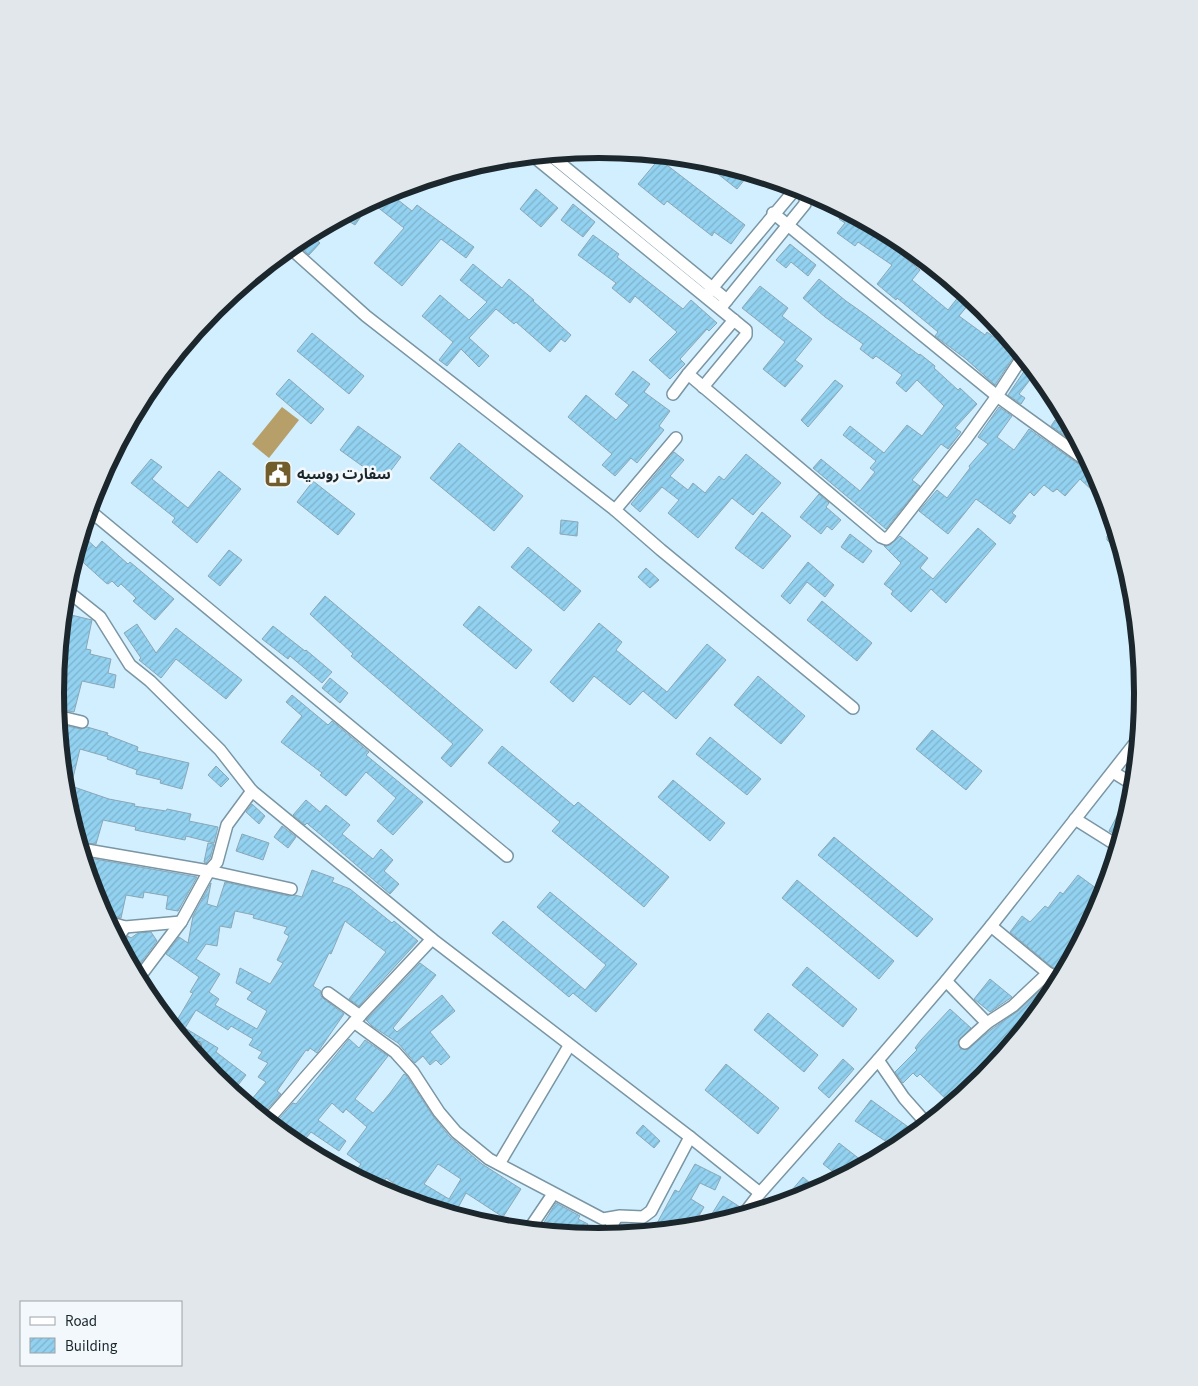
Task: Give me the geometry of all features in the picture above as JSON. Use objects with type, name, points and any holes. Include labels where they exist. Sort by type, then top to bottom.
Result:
[{"type":"street","points":[[555,160],[609,211],[632,237],[746,330],[746,335],[702,387]]},
{"type":"street","points":[[540,161],[609,211],[639,228],[727,300]]},
{"type":"street","points":[[704,297],[792,194]]},
{"type":"street","points":[[719,309],[805,204],[805,199]]},
{"type":"street","points":[[774,213],[997,396],[1078,455]]},
{"type":"street","points":[[632,237],[639,228]]},
{"type":"street","points":[[661,261],[669,252]]},
{"type":"street","points":[[295,253],[366,316],[616,510],[668,556],[852,708]]},
{"type":"street","points":[[673,394],[734,320]]},
{"type":"street","points":[[688,374],[881,537],[886,539],[997,396],[1019,362]]},
{"type":"street","points":[[616,510],[676,438]]},
{"type":"street","points":[[94,514],[507,856]]},
{"type":"street","points":[[73,595],[100,617],[130,665],[150,681],[220,750],[252,792],[432,940],[690,1137],[760,1193]]},
{"type":"street","points":[[65,718],[82,722]]},
{"type":"street","points":[[750,1206],[946,981],[1131,747]]},
{"type":"street","points":[[1112,772],[1127,781]]},
{"type":"street","points":[[143,973],[181,922],[217,862],[227,825],[252,792]]},
{"type":"street","points":[[1075,819],[1113,843]]},
{"type":"street","points":[[87,850],[210,871],[291,889]]},
{"type":"street","points":[[116,924],[125,927],[181,922]]},
{"type":"street","points":[[991,926],[1053,976]]},
{"type":"street","points":[[121,933],[125,927]]},
{"type":"street","points":[[271,1116],[357,1019],[432,940]]},
{"type":"street","points":[[965,1043],[987,1024],[1013,1006],[1048,972]]},
{"type":"street","points":[[946,981],[987,1024]]},
{"type":"street","points":[[328,993],[395,1052],[413,1072],[439,1112],[456,1132],[489,1159],[603,1219],[643,1217],[651,1211],[690,1137]]},
{"type":"street","points":[[499,1164],[570,1046]]},
{"type":"street","points":[[878,1060],[904,1098],[923,1119]]},
{"type":"street","points":[[532,1224],[553,1194]]},
{"type":"street","points":[[611,1228],[616,1218]]},
{"type":"shaded area","points":[[282,407],[299,420],[269,458],[252,444]]},
{"type":"building","points":[[657,161],[662,161],[745,225],[731,244],[714,232],[712,236],[667,201],[664,205],[638,184]]},
{"type":"building","points":[[713,170],[746,178],[737,189]]},
{"type":"building","points":[[536,189],[558,208],[541,227],[520,209]]},
{"type":"building","points":[[395,198],[412,211],[417,205],[474,247],[466,258],[441,239],[402,286],[374,263],[404,228],[376,206]]},
{"type":"building","points":[[573,204],[595,222],[583,237],[561,220]]},
{"type":"building","points":[[364,212],[355,225],[348,220]]},
{"type":"building","points":[[841,216],[867,229],[893,246],[920,270],[912,280],[948,310],[958,297],[967,306],[959,316],[985,335],[987,332],[1001,340],[1014,356],[995,385],[966,359],[935,336],[938,332],[877,284],[892,265],[858,242],[855,246],[837,233],[845,223],[839,219]]},
{"type":"building","points":[[593,235],[619,254],[617,257],[683,309],[691,300],[717,323],[709,331],[707,329],[680,359],[685,364],[670,379],[649,360],[677,332],[635,296],[630,303],[612,288],[616,283],[578,255]]},
{"type":"building","points":[[316,239],[320,243],[309,255],[302,248]]},
{"type":"building","points":[[790,244],[816,265],[808,276],[791,262],[786,268],[776,260]]},
{"type":"building","points":[[473,264],[502,288],[509,279],[571,335],[565,342],[561,339],[550,352],[516,322],[514,324],[496,309],[469,338],[489,356],[479,367],[461,349],[447,366],[439,360],[453,342],[422,316],[440,295],[469,320],[487,302],[460,280]]},
{"type":"building","points":[[819,279],[846,301],[920,354],[935,366],[934,368],[958,390],[960,388],[977,404],[955,428],[961,432],[948,449],[941,444],[912,480],[920,486],[886,529],[813,468],[821,459],[860,491],[875,472],[870,468],[876,461],[843,435],[850,426],[884,453],[907,425],[922,436],[944,406],[917,380],[906,392],[896,383],[902,375],[876,356],[873,359],[860,349],[863,344],[825,317],[803,298]]},
{"type":"building","points":[[760,286],[788,308],[782,316],[812,339],[795,360],[803,366],[785,387],[763,369],[785,342],[742,308]]},
{"type":"building","points":[[312,333],[364,376],[349,394],[297,351]]},
{"type":"building","points":[[1025,369],[1031,378],[1019,394],[1025,398],[1021,404],[1008,395]]},
{"type":"building","points":[[633,371],[650,384],[644,392],[670,411],[659,426],[664,430],[637,463],[631,458],[615,476],[602,465],[612,454],[568,417],[586,395],[616,420],[629,405],[615,394]]},
{"type":"building","points":[[289,379],[324,409],[311,424],[276,394]]},
{"type":"building","points":[[835,380],[843,386],[808,427],[801,420]]},
{"type":"building","points":[[999,407],[1012,416],[997,437],[1014,450],[1029,429],[1085,468],[1096,494],[1080,479],[1065,496],[1057,489],[1053,492],[1044,485],[1034,496],[1030,492],[1012,513],[1016,516],[1010,524],[976,499],[948,534],[919,511],[937,490],[947,498],[970,468],[969,466],[988,444],[978,437]]},
{"type":"building","points":[[1055,420],[1064,426],[1071,440],[1051,426]]},
{"type":"building","points":[[358,426],[401,457],[383,481],[340,450]]},
{"type":"building","points":[[459,443],[523,496],[494,531],[430,478]]},
{"type":"building","points":[[674,452],[684,460],[670,476],[688,490],[693,483],[705,493],[719,476],[724,480],[746,454],[781,483],[753,515],[732,498],[698,538],[668,513],[679,500],[662,487],[640,512],[631,504]]},
{"type":"building","points":[[151,459],[162,467],[152,479],[188,508],[219,471],[241,489],[197,543],[172,522],[175,518],[131,483]]},
{"type":"building","points":[[313,481],[355,514],[338,535],[297,502]]},
{"type":"building","points":[[819,494],[829,503],[826,507],[841,520],[832,530],[827,526],[821,534],[800,517]]},
{"type":"building","points":[[762,512],[791,536],[763,569],[735,548]]},
{"type":"building","points":[[561,520],[578,522],[577,536],[560,534]]},
{"type":"building","points":[[978,528],[996,544],[946,603],[931,589],[911,612],[891,594],[893,591],[884,584],[901,563],[884,546],[890,545],[900,536],[928,558],[920,568],[933,579]]},
{"type":"building","points":[[1110,533],[1114,547],[1107,540],[1107,536]]},
{"type":"building","points":[[850,534],[872,551],[863,563],[841,547]]},
{"type":"building","points":[[87,539],[96,548],[102,541],[128,564],[130,562],[174,599],[155,620],[133,601],[136,598],[121,584],[118,587],[112,581],[108,584],[81,560]]},
{"type":"building","points":[[528,547],[581,591],[564,611],[511,567]]},
{"type":"building","points":[[229,550],[242,560],[220,586],[208,576]]},
{"type":"building","points":[[808,562],[834,585],[825,597],[807,582],[790,604],[781,596]]},
{"type":"building","points":[[646,568],[659,580],[650,588],[638,577]]},
{"type":"building","points":[[325,596],[483,730],[451,767],[441,758],[453,744],[351,656],[353,654],[310,614]]},
{"type":"building","points":[[822,601],[872,643],[857,661],[807,620]]},
{"type":"building","points":[[479,606],[532,650],[516,669],[463,625]]},
{"type":"building","points":[[69,615],[92,620],[86,649],[91,650],[90,654],[111,659],[108,673],[116,675],[114,688],[82,681],[74,712],[64,710],[65,658]]},
{"type":"building","points":[[599,623],[622,642],[616,650],[667,692],[707,644],[726,660],[676,719],[643,691],[630,705],[594,676],[573,702],[550,682]]},
{"type":"building","points":[[137,624],[156,653],[176,628],[242,680],[226,699],[176,659],[161,678],[139,660],[141,658],[124,633]]},
{"type":"building","points":[[273,626],[332,672],[322,683],[290,656],[288,659],[262,639]]},
{"type":"building","points":[[758,676],[805,716],[781,744],[734,705]]},
{"type":"building","points":[[330,678],[348,693],[340,703],[322,688]]},
{"type":"building","points":[[292,695],[328,725],[332,721],[369,752],[366,755],[423,802],[393,835],[377,821],[396,798],[366,772],[346,796],[320,775],[322,773],[281,742],[302,716],[286,702]]},
{"type":"building","points":[[65,726],[81,729],[87,727],[108,733],[107,735],[138,747],[137,751],[189,763],[182,789],[160,783],[161,780],[136,774],[137,770],[107,759],[108,757],[80,749],[72,783]]},
{"type":"building","points":[[932,730],[982,771],[966,790],[916,749]]},
{"type":"building","points":[[710,737],[761,779],[747,795],[696,754]]},
{"type":"building","points":[[502,746],[574,806],[578,802],[669,877],[644,907],[552,831],[560,822],[488,763]]},
{"type":"building","points":[[216,766],[229,779],[221,787],[208,775]]},
{"type":"building","points":[[673,780],[725,823],[710,841],[658,797]]},
{"type":"building","points":[[72,786],[109,799],[135,804],[134,806],[166,811],[167,809],[191,814],[189,821],[218,827],[214,843],[186,836],[185,840],[135,830],[136,827],[103,820],[96,844],[85,843]]},
{"type":"building","points":[[306,800],[320,812],[326,805],[350,825],[342,834],[373,859],[381,849],[393,860],[384,871],[399,884],[390,894],[307,823],[305,825],[293,815]]},
{"type":"building","points":[[252,804],[265,816],[259,824],[246,812]]},
{"type":"building","points":[[1122,808],[1115,834],[1109,831]]},
{"type":"building","points":[[282,826],[296,837],[288,848],[274,837]]},
{"type":"building","points":[[242,834],[269,843],[263,860],[236,851]]},
{"type":"building","points":[[834,837],[933,919],[917,937],[818,855]]},
{"type":"building","points":[[208,843],[214,844],[210,858],[206,863],[204,862]]},
{"type":"building","points":[[90,858],[197,877],[178,911],[166,909],[168,896],[144,892],[143,898],[126,895],[121,918],[112,916]]},
{"type":"building","points":[[312,870],[334,878],[332,882],[350,889],[418,941],[359,1006],[349,999],[386,952],[345,921],[331,954],[329,953],[313,986],[321,991],[321,996],[324,999],[344,1014],[317,1053],[310,1048],[308,1051],[306,1050],[277,1091],[281,1094],[265,1111],[251,1100],[266,1082],[258,1077],[268,1063],[258,1058],[262,1052],[249,1045],[253,1039],[231,1026],[228,1030],[196,1010],[185,1028],[218,1048],[216,1052],[246,1075],[237,1086],[221,1071],[202,1051],[201,1042],[193,1041],[176,1022],[193,993],[190,992],[199,977],[166,954],[179,937],[188,943],[193,916],[211,883],[207,904],[217,907],[225,882],[289,896],[302,897]],"holes":[[[235,911],[254,915],[253,918],[287,927],[284,933],[289,936],[277,960],[283,963],[270,984],[240,968],[236,983],[252,992],[247,999],[267,1011],[257,1029],[215,1005],[219,999],[209,992],[220,974],[196,959],[206,944],[217,946],[220,926],[231,928]]]},
{"type":"building","points":[[1078,875],[1097,889],[1079,930],[1058,969],[1052,967],[1010,932],[1022,916],[1030,922],[1045,906],[1048,908],[1060,892],[1063,894]]},
{"type":"building","points":[[797,880],[894,961],[879,979],[782,898]]},
{"type":"building","points":[[550,892],[637,964],[596,1012],[573,993],[569,997],[492,933],[503,921],[585,990],[606,965],[537,907]]},
{"type":"building","points":[[151,932],[157,941],[138,966],[124,940],[128,936],[131,938],[138,933]]},
{"type":"building","points":[[420,963],[436,975],[393,1028],[397,1032],[442,995],[455,1011],[430,1032],[450,1057],[441,1065],[436,1060],[430,1065],[423,1056],[415,1063],[398,1043],[366,1020]]},
{"type":"building","points":[[807,967],[857,1009],[843,1027],[792,985]]},
{"type":"building","points":[[990,979],[1012,997],[990,1012],[974,999]]},
{"type":"building","points":[[1049,982],[1024,1019],[1001,1046],[947,1100],[920,1074],[917,1077],[913,1073],[903,1083],[895,1072],[917,1050],[915,1048],[921,1040],[950,1009],[971,1028],[958,1041],[960,1048],[967,1050],[1018,1011]]},
{"type":"building","points":[[768,1013],[818,1055],[804,1072],[754,1030]]},
{"type":"building","points":[[349,1039],[359,1048],[365,1040],[388,1056],[355,1099],[373,1113],[404,1074],[406,1075],[433,1116],[450,1137],[482,1164],[521,1189],[503,1217],[466,1193],[457,1209],[409,1194],[386,1178],[383,1183],[357,1170],[361,1164],[347,1154],[367,1127],[346,1109],[343,1113],[332,1103],[318,1120],[346,1141],[339,1151],[311,1132],[306,1138],[279,1119],[293,1103],[296,1104]],"holes":[[[438,1164],[461,1179],[449,1199],[424,1184]]]},
{"type":"building","points":[[843,1059],[854,1069],[829,1098],[818,1088]]},
{"type":"building","points":[[726,1064],[779,1108],[758,1134],[705,1090]]},
{"type":"building","points":[[871,1100],[910,1128],[888,1143],[855,1121]]},
{"type":"building","points":[[643,1125],[660,1141],[654,1148],[636,1133]]},
{"type":"building","points":[[839,1143],[861,1160],[835,1173],[823,1164]]},
{"type":"building","points":[[695,1164],[721,1177],[715,1190],[700,1183],[691,1199],[704,1207],[697,1219],[656,1225],[675,1190],[679,1192]]},
{"type":"building","points":[[803,1177],[812,1184],[804,1188],[789,1193]]},
{"type":"building","points":[[723,1196],[740,1207],[738,1210],[710,1216]]},
{"type":"building","points":[[556,1203],[580,1216],[578,1219],[588,1224],[586,1228],[543,1224]]},
{"type":"building","points":[[621,1224],[633,1224],[638,1227],[634,1227],[619,1227]]},
{"type":"place","name":"سفارت روسیه","points":[[278,474]]}]
